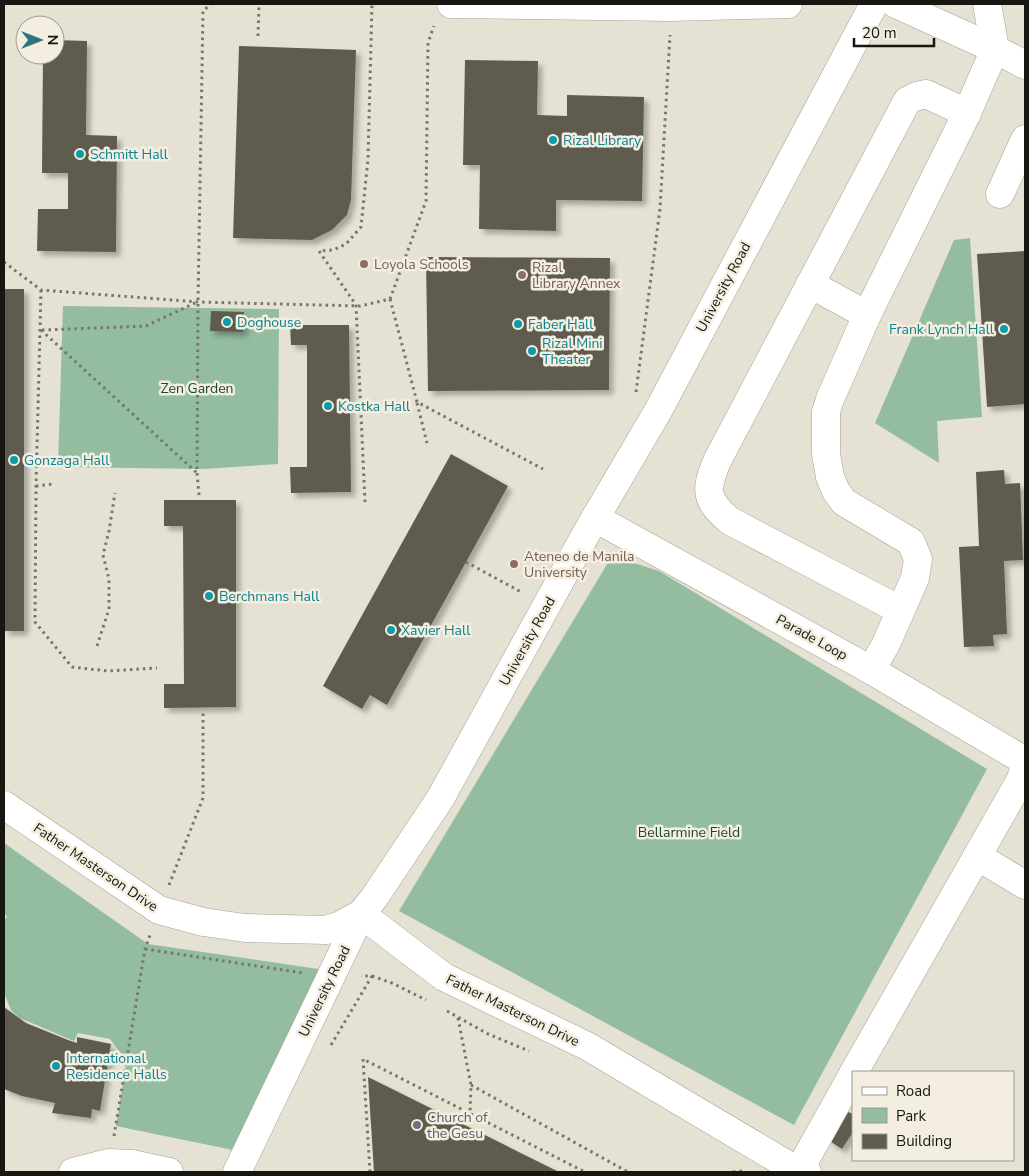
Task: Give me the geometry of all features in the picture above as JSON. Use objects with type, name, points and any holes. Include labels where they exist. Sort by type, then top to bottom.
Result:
[{"type":"street","points":[[444,12],[788,4]]},
{"type":"street","name":"University Road","points":[[237,1172],[361,914],[374,898],[440,799],[595,518],[658,411],[874,4]]},
{"type":"street","points":[[896,4],[995,49],[1025,65]]},
{"type":"street","points":[[871,670],[886,644],[915,578],[918,560],[916,550],[911,542],[844,502],[830,477],[826,454],[826,412],[830,398],[867,315],[967,113],[995,49],[987,4]]},
{"type":"street","points":[[900,610],[730,521],[716,510],[710,497],[709,480],[717,461],[907,101],[926,94],[967,113]]},
{"type":"street","points":[[1000,194],[1025,139]]},
{"type":"street","points":[[810,284],[867,315]]},
{"type":"street","name":"Parade Loop","points":[[595,518],[622,531],[871,670],[1025,761]]},
{"type":"street","points":[[854,1071],[1020,780],[1025,767]]},
{"type":"street","name":"Father Masterson Drive","points":[[4,805],[159,910],[203,922],[245,928],[317,930],[326,930],[339,926],[361,914],[444,977],[586,1046],[786,1164],[804,1171]]},
{"type":"street","points":[[977,856],[1025,884]]},
{"type":"street","points":[[804,1171],[852,1075]]},
{"type":"street","points":[[73,1172],[108,1163],[132,1164],[169,1172]]},
{"type":"path","points":[[199,496],[197,473],[198,302],[203,11],[211,4]]},
{"type":"path","points":[[258,4],[258,36]]},
{"type":"path","points":[[365,502],[356,305],[319,251],[333,250],[346,244],[361,227],[368,159],[372,4]]},
{"type":"path","points":[[635,401],[660,210],[671,7]]},
{"type":"path","points":[[426,443],[390,299],[426,201],[428,42],[444,12]]},
{"type":"path","points":[[4,262],[41,290],[198,302],[360,306],[390,299]]},
{"type":"path","points":[[41,290],[35,622],[72,667],[108,671],[157,668]]},
{"type":"path","points":[[41,330],[146,326],[198,302]]},
{"type":"path","points":[[41,330],[197,473]]},
{"type":"path","points":[[417,402],[543,469]]},
{"type":"path","points":[[36,486],[53,484]]},
{"type":"path","points":[[97,646],[109,609],[109,579],[103,555],[115,493]]},
{"type":"path","points":[[466,562],[528,596]]},
{"type":"path","points":[[108,1163],[116,1126],[145,949],[203,798],[203,714]]},
{"type":"path","points":[[372,976],[392,982],[430,1002]]},
{"type":"path","points":[[458,1017],[471,1085],[470,1114]]},
{"type":"path","points":[[370,1172],[363,1059],[585,1172]]},
{"type":"path","points":[[471,1085],[628,1172]]},
{"type":"green space","points":[[970,238],[982,417],[937,421],[939,463],[875,423],[954,240]]},
{"type":"green space","name":"Zen Garden","points":[[63,306],[279,309],[278,464],[204,469],[58,467]]},
{"type":"green space","name":"Bellarmine Field","points":[[612,556],[659,571],[987,769],[794,1125],[399,911]]},
{"type":"green space","points":[[4,843],[148,944],[332,971],[233,1150],[116,1126],[127,1059],[110,1039],[78,1033],[74,1041],[20,1018],[11,1010],[4,993],[4,920],[7,917],[4,913]]},
{"type":"building","name":"Schmitt Hall","points":[[65,40],[87,41],[86,135],[117,136],[116,252],[37,251],[38,209],[68,209],[68,173],[42,173],[43,65],[65,65]]},
{"type":"building","points":[[239,46],[356,50],[351,200],[347,215],[332,230],[312,240],[233,238]]},
{"type":"building","name":"Rizal Library","points":[[465,60],[538,61],[537,115],[567,116],[567,95],[644,97],[642,201],[556,200],[556,231],[479,229],[480,165],[463,165]]},
{"type":"building","name":"Frank Lynch Hall","points":[[1025,251],[1025,404],[987,407],[977,254]]},
{"type":"building","name":"Faber Hall","points":[[426,257],[610,258],[609,390],[428,391]]},
{"type":"building","name":"Gonzaga Hall","points":[[4,289],[24,289],[24,631],[4,631]]},
{"type":"building","name":"Doghouse","points":[[211,311],[244,312],[243,332],[210,331]]},
{"type":"building","name":"Kostka Hall","points":[[290,325],[349,325],[351,492],[291,493],[290,467],[307,467],[307,345],[291,345]]},
{"type":"building","name":"Xavier Hall","points":[[451,454],[508,486],[387,705],[370,695],[362,709],[323,686]]},
{"type":"building","points":[[1004,470],[1005,484],[1020,483],[1023,560],[1004,561],[1007,634],[993,635],[994,646],[964,647],[959,547],[979,546],[976,472]]},
{"type":"building","name":"Berchmans Hall","points":[[164,500],[236,500],[236,707],[164,708],[164,684],[184,684],[183,526],[164,526]]},
{"type":"building","name":"International Residence Halls","points":[[4,1007],[26,1023],[68,1040],[77,1043],[77,1037],[111,1044],[100,1111],[92,1109],[91,1118],[52,1113],[55,1103],[22,1096],[4,1089]]},
{"type":"building","name":"Church of the Gesu","points":[[368,1077],[559,1172],[374,1172]]},
{"type":"building","points":[[846,1111],[852,1114],[852,1134],[842,1149],[828,1140]]},
{"type":"place","name":"Rizal Library","points":[[553,140]]},
{"type":"place","name":"Schmitt Hall","points":[[80,154]]},
{"type":"place","name":"Loyola Schools","points":[[364,264]]},
{"type":"place","name":"Rizal Library Annex","points":[[522,275]]},
{"type":"place","name":"Doghouse","points":[[227,322]]},
{"type":"place","name":"Faber Hall","points":[[518,324]]},
{"type":"place","name":"Frank Lynch Hall","points":[[1004,329]]},
{"type":"place","name":"Rizal Mini Theater","points":[[532,351]]},
{"type":"place","name":"Kostka Hall","points":[[328,406]]},
{"type":"place","name":"Gonzaga Hall","points":[[14,460]]},
{"type":"place","name":"Ateneo de Manila University","points":[[514,564]]},
{"type":"place","name":"Berchmans Hall","points":[[209,596]]},
{"type":"place","name":"Xavier Hall","points":[[391,630]]},
{"type":"place","name":"International Residence Halls","points":[[56,1066]]},
{"type":"place","name":"Church of the Gesu","points":[[417,1125]]}]
